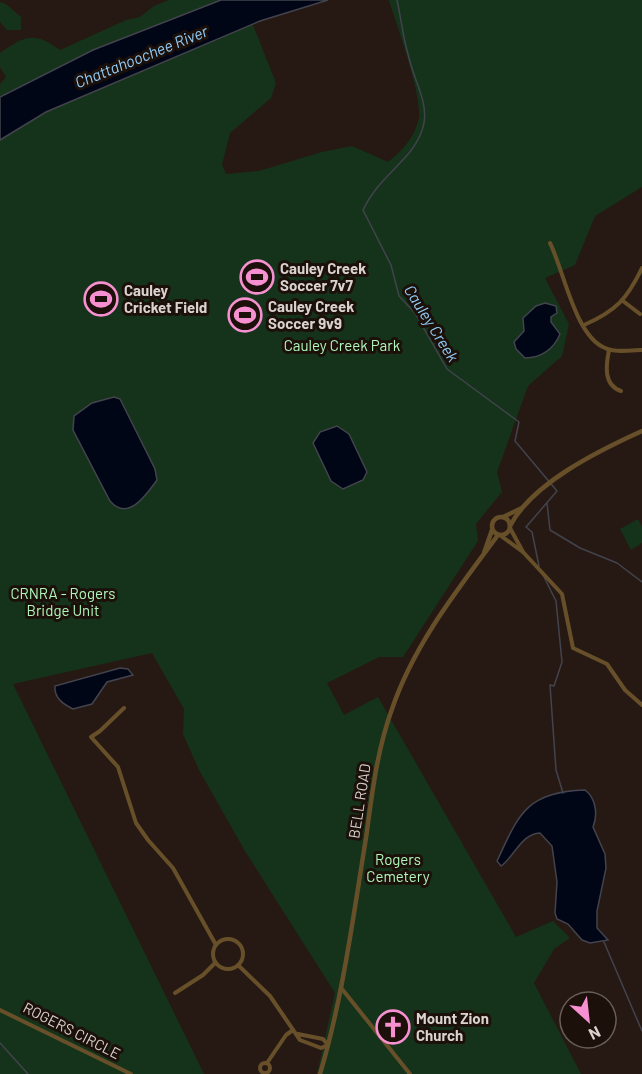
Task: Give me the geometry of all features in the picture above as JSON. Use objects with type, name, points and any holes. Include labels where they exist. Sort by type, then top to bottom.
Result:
[{"type":"street","points":[[550,243],[570,300],[591,341],[609,350],[642,350]]},
{"type":"street","points":[[584,325],[608,315],[623,301],[642,268]]},
{"type":"street","points":[[623,301],[640,314]]},
{"type":"street","points":[[609,350],[606,363],[607,377],[611,385],[621,391]]},
{"type":"street","name":"BELL ROAD","points":[[483,555],[494,520],[522,508],[567,471],[642,432]]},
{"type":"street","name":"BELL ROAD","points":[[320,1074],[342,989],[375,774],[392,708],[421,645],[483,555],[510,527],[522,508]]},
{"type":"street","points":[[502,517],[523,552]]},
{"type":"street","points":[[492,529],[523,552],[562,594],[573,648],[607,664],[625,690],[642,705]]},
{"type":"street","points":[[124,708],[91,737],[118,767],[136,822],[148,840],[173,867],[216,945]]},
{"type":"street","points":[[225,939],[239,943],[243,954],[238,965],[225,970],[216,963],[213,954],[216,945],[225,939]]},
{"type":"street","points":[[175,993],[203,975],[216,963]]},
{"type":"street","points":[[238,965],[270,996],[293,1030],[298,1034],[323,1039],[328,1046],[321,1048],[310,1045],[300,1040],[298,1034]]},
{"type":"street","points":[[342,989],[410,1074]]},
{"type":"street","name":"ROGERS CIRCLE","points":[[0,1010],[131,1074]]},
{"type":"street","points":[[267,1064],[286,1035],[293,1030]]},
{"type":"street","points":[[310,1045],[312,1037]]},
{"type":"green space","points":[[169,0],[221,0],[93,50],[0,97],[0,84],[6,77],[0,67],[0,53],[16,43],[36,38],[60,50],[126,20],[140,17],[154,6]]},
{"type":"green space","name":"Cauley Creek Park","points":[[389,0],[642,0],[642,187],[595,216],[575,265],[545,278],[569,324],[562,356],[528,386],[497,472],[502,492],[476,524],[478,541],[403,657],[379,657],[327,683],[344,715],[378,697],[516,937],[553,921],[570,938],[554,949],[534,983],[558,1029],[558,1050],[569,1050],[581,1074],[317,1074],[335,993],[245,851],[199,770],[183,734],[184,709],[152,653],[13,684],[204,1074],[0,1074],[0,130],[251,20],[276,83],[271,98],[230,133],[222,165],[226,174],[259,171],[322,152],[352,146],[388,162],[410,139],[418,122],[419,112],[414,80]]},
{"type":"green space","points":[[0,2],[6,4],[21,17],[21,30],[7,30],[0,22]]},
{"type":"green space","points":[[638,519],[642,527],[642,543],[631,550],[620,529]]},
{"type":"water","name":"Chattahoochee River","points":[[221,0],[328,0],[260,21],[46,112],[0,140],[0,97],[93,50]]},
{"type":"water","points":[[545,303],[556,306],[557,313],[551,317],[551,322],[560,334],[546,352],[525,358],[516,349],[514,342],[524,331],[523,318],[536,306]]},
{"type":"water","points":[[114,397],[120,399],[155,469],[157,480],[142,499],[130,508],[123,509],[110,501],[73,430],[74,416],[92,403]]},
{"type":"water","points":[[337,426],[349,434],[367,472],[363,480],[343,489],[331,481],[313,443],[320,432]]},
{"type":"water","points":[[120,668],[128,669],[133,675],[107,682],[92,704],[73,709],[63,703],[56,694],[55,686]]},
{"type":"water","points":[[585,790],[594,802],[596,812],[593,827],[605,854],[606,868],[597,911],[597,928],[608,940],[590,943],[582,940],[568,924],[557,919],[555,913],[557,882],[552,846],[540,833],[533,834],[523,841],[501,866],[497,861],[512,830],[527,809],[549,795]]},
{"type":"waterway","name":"Cauley Creek","points":[[397,0],[406,48],[424,104],[425,115],[418,139],[409,153],[378,187],[363,210],[391,265],[399,296],[415,313],[447,369],[519,422],[515,441],[557,491],[526,527],[532,532],[539,566]]},
{"type":"waterway","name":"Cauley Creek","points":[[547,503],[550,530],[580,548],[617,563],[642,582]]},
{"type":"waterway","points":[[543,575],[556,601],[562,662],[554,686],[550,685],[556,770],[563,793]]},
{"type":"waterway","points":[[604,942],[642,1031]]},
{"type":"waterway","points":[[0,1043],[28,1074]]},
{"type":"place","name":"Cauley Creek Soccer 7v7","points":[[257,277]]},
{"type":"place","name":"Cauley Cricket Field","points":[[101,299]]},
{"type":"place","name":"Cauley Creek Soccer 9v9","points":[[245,315]]},
{"type":"place","name":"Mount Zion Church","points":[[393,1027]]},
{"type":"park label","name":"CRNRA - Rogers Bridge Unit","points":[[63,602]]},
{"type":"park label","name":"Rogers Cemetery","points":[[398,868]]}]
